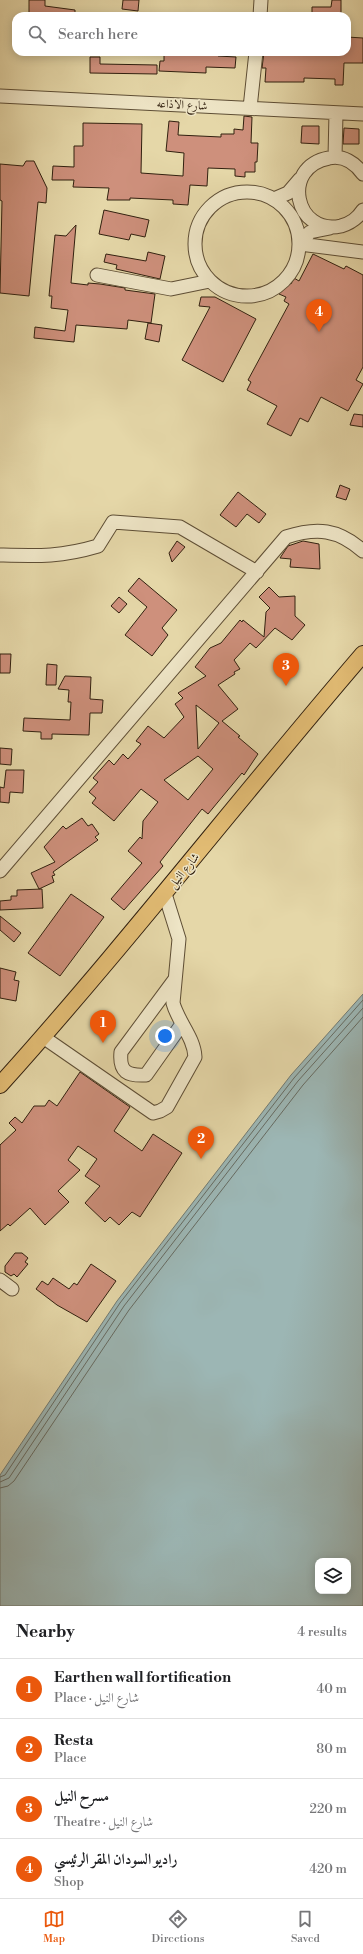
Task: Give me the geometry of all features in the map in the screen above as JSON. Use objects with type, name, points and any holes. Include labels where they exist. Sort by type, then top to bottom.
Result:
[{"type":"main road","name":"شارع النيل","points":[[0,1085],[165,894],[363,654]]},
{"type":"street","points":[[260,12],[261,0]]},
{"type":"street","points":[[250,108],[256,56]]},
{"type":"street","points":[[0,87],[6,97]]},
{"type":"street","name":"شارع الاذاعه","points":[[6,97],[363,114]]},
{"type":"street","points":[[335,157],[336,113]]},
{"type":"street","points":[[274,199],[288,193],[308,167],[320,160],[335,157],[347,160],[356,165],[363,174]]},
{"type":"street","points":[[301,178],[298,192],[300,203],[306,214],[319,224],[334,227]]},
{"type":"street","points":[[300,244],[291,215],[274,199],[247,192],[227,196],[210,207],[199,223],[195,244],[199,264],[210,281],[225,291],[243,296],[267,293],[285,281],[296,264],[300,244],[310,232],[349,224],[359,217],[363,210]]},
{"type":"street","points":[[300,244],[363,252]]},
{"type":"street","points":[[97,275],[171,289],[210,281]]},
{"type":"street","points":[[0,555],[52,556],[77,552],[98,546],[113,522],[180,527],[256,572]]},
{"type":"street","points":[[0,871],[286,537],[306,531],[333,532],[353,542],[363,551]]},
{"type":"street","points":[[43,1037],[153,1113],[167,1107],[195,1057],[194,1048],[173,1002],[179,939],[165,894]]},
{"type":"street","points":[[175,978],[121,1052],[120,1060],[122,1068],[127,1073],[135,1076],[146,1075],[182,1024]]},
{"type":"street","points":[[0,1280],[12,1289]]},
{"type":"water","points":[[363,994],[363,1606],[0,1606],[0,1475],[117,1301],[291,1075]]},
{"type":"building","points":[[29,0],[45,0],[45,6],[75,10],[75,12],[29,12]]},
{"type":"building","points":[[123,0],[139,0],[138,11],[122,9]]},
{"type":"building","points":[[332,0],[341,0],[341,12],[312,12],[312,7],[331,7]]},
{"type":"building","points":[[351,37],[363,38],[363,63],[344,63],[343,85],[335,85],[335,79],[304,78],[304,82],[265,82],[266,68],[262,68],[264,56],[351,56]]},
{"type":"building","points":[[164,56],[236,57],[235,68],[206,67],[206,73],[159,71],[160,61],[164,61]]},
{"type":"building","points":[[90,57],[100,57],[100,64],[157,65],[157,74],[90,73]]},
{"type":"building","points":[[244,116],[252,117],[251,143],[258,143],[255,172],[245,172],[245,177],[235,176],[235,169],[208,168],[207,186],[190,185],[188,205],[173,204],[173,200],[130,198],[130,200],[107,200],[109,188],[73,187],[74,180],[52,180],[53,166],[74,167],[74,146],[83,146],[83,123],[142,124],[141,173],[183,176],[184,153],[166,151],[169,121],[179,122],[178,135],[221,137],[221,134],[234,134],[234,129],[243,130]]},
{"type":"building","points":[[302,126],[319,126],[319,144],[301,143]]},
{"type":"building","points":[[344,128],[359,129],[359,144],[343,144]]},
{"type":"building","points":[[26,161],[34,161],[47,188],[46,203],[38,202],[29,296],[0,293],[2,201],[0,200],[0,164],[23,166]]},
{"type":"building","points":[[104,210],[149,220],[145,237],[131,234],[129,240],[99,234]]},
{"type":"building","points":[[76,225],[71,283],[88,285],[88,283],[100,284],[125,288],[125,290],[155,294],[151,323],[128,320],[127,329],[76,325],[74,342],[34,338],[35,327],[65,331],[68,310],[51,308],[52,296],[49,296],[55,235],[66,236]]},
{"type":"building","points":[[148,252],[165,256],[160,279],[116,269],[117,265],[104,262],[106,254],[146,261]]},
{"type":"building","points":[[313,254],[344,269],[346,266],[363,275],[363,367],[356,380],[363,384],[348,411],[321,397],[308,422],[300,418],[291,436],[267,424],[277,406],[247,390],[251,382],[248,380],[289,304],[284,301],[286,297],[279,294],[286,281],[291,284],[294,278],[299,281]]},
{"type":"building","points":[[201,297],[215,297],[256,319],[223,382],[182,360],[210,307],[199,306]]},
{"type":"building","points":[[148,323],[162,325],[159,342],[145,339]]},
{"type":"building","points":[[354,414],[363,415],[363,427],[350,425]]},
{"type":"building","points":[[340,485],[350,489],[346,500],[336,497]]},
{"type":"building","points":[[238,492],[266,514],[259,523],[247,514],[236,527],[220,515]]},
{"type":"building","points":[[177,541],[185,547],[172,562],[169,553]]},
{"type":"building","points":[[303,541],[319,544],[320,569],[290,567],[291,559],[280,558],[288,546]]},
{"type":"building","points":[[139,578],[177,610],[162,628],[168,635],[152,656],[125,635],[147,607],[128,591]]},
{"type":"building","points":[[269,587],[279,597],[295,596],[295,616],[305,625],[292,640],[275,628],[256,648],[250,643],[234,660],[240,669],[218,685],[238,709],[222,721],[258,754],[244,775],[242,773],[208,814],[202,809],[160,862],[163,866],[124,910],[111,899],[142,863],[128,851],[140,837],[142,839],[143,821],[158,802],[141,789],[114,821],[92,803],[96,798],[89,792],[98,782],[93,778],[109,760],[114,765],[123,754],[128,759],[141,744],[136,741],[148,726],[164,738],[184,717],[175,704],[183,698],[178,693],[206,676],[195,667],[210,648],[221,643],[240,620],[242,622],[243,620],[264,637],[266,612],[270,608],[259,597]],"holes":[[[196,705],[219,723],[198,749]],[[198,756],[213,769],[188,800],[164,780]]]},
{"type":"building","points":[[119,597],[127,604],[119,613],[111,606]]},
{"type":"building","points":[[0,654],[11,654],[10,673],[0,673]]},
{"type":"building","points":[[47,664],[57,665],[56,685],[46,685]]},
{"type":"building","points":[[65,676],[91,677],[90,699],[103,700],[102,713],[90,713],[89,735],[52,734],[52,739],[41,739],[41,732],[23,731],[24,718],[70,720],[71,702],[68,702],[69,690],[58,689]]},
{"type":"building","points":[[0,748],[12,749],[11,765],[0,764]]},
{"type":"building","points":[[6,770],[24,770],[23,793],[10,792],[9,803],[0,802],[0,787],[4,788]]},
{"type":"building","points":[[82,818],[88,826],[92,824],[99,834],[95,837],[98,840],[53,872],[55,875],[52,876],[54,882],[39,889],[31,873],[55,862],[44,847],[63,826],[66,829]]},
{"type":"building","points":[[42,889],[43,908],[0,910],[0,901],[11,900],[11,896],[17,896],[17,890]]},
{"type":"building","points":[[71,894],[104,917],[60,976],[28,953]]},
{"type":"building","points":[[0,916],[21,933],[14,942],[0,930]]},
{"type":"building","points":[[0,968],[16,972],[14,980],[19,981],[16,1001],[0,998]]},
{"type":"building","points":[[80,1072],[130,1107],[114,1131],[142,1151],[153,1134],[182,1153],[140,1217],[132,1212],[119,1225],[110,1217],[105,1222],[85,1203],[100,1186],[85,1176],[97,1159],[78,1146],[68,1160],[80,1170],[58,1191],[69,1202],[45,1225],[30,1208],[10,1226],[8,1224],[0,1231],[0,1145],[16,1130],[9,1123],[15,1117],[22,1123],[34,1106],[45,1106],[49,1100],[57,1106]]},
{"type":"building","points":[[15,1253],[22,1253],[28,1258],[25,1262],[28,1264],[17,1277],[14,1274],[11,1276],[5,1272],[5,1266]]},
{"type":"building","points":[[91,1264],[116,1281],[87,1322],[57,1305],[36,1289],[42,1281],[48,1285],[53,1278],[69,1289],[74,1283],[77,1285]]},
{"type":"place","name":"راديو السودان المقر الرئيسي","points":[[319,332]]},
{"type":"place","name":"مسرح النيل","points":[[286,686]]},
{"type":"place","name":"Earthen wall fortification","points":[[103,1043]]},
{"type":"place","name":"Resta","points":[[201,1159]]}]
